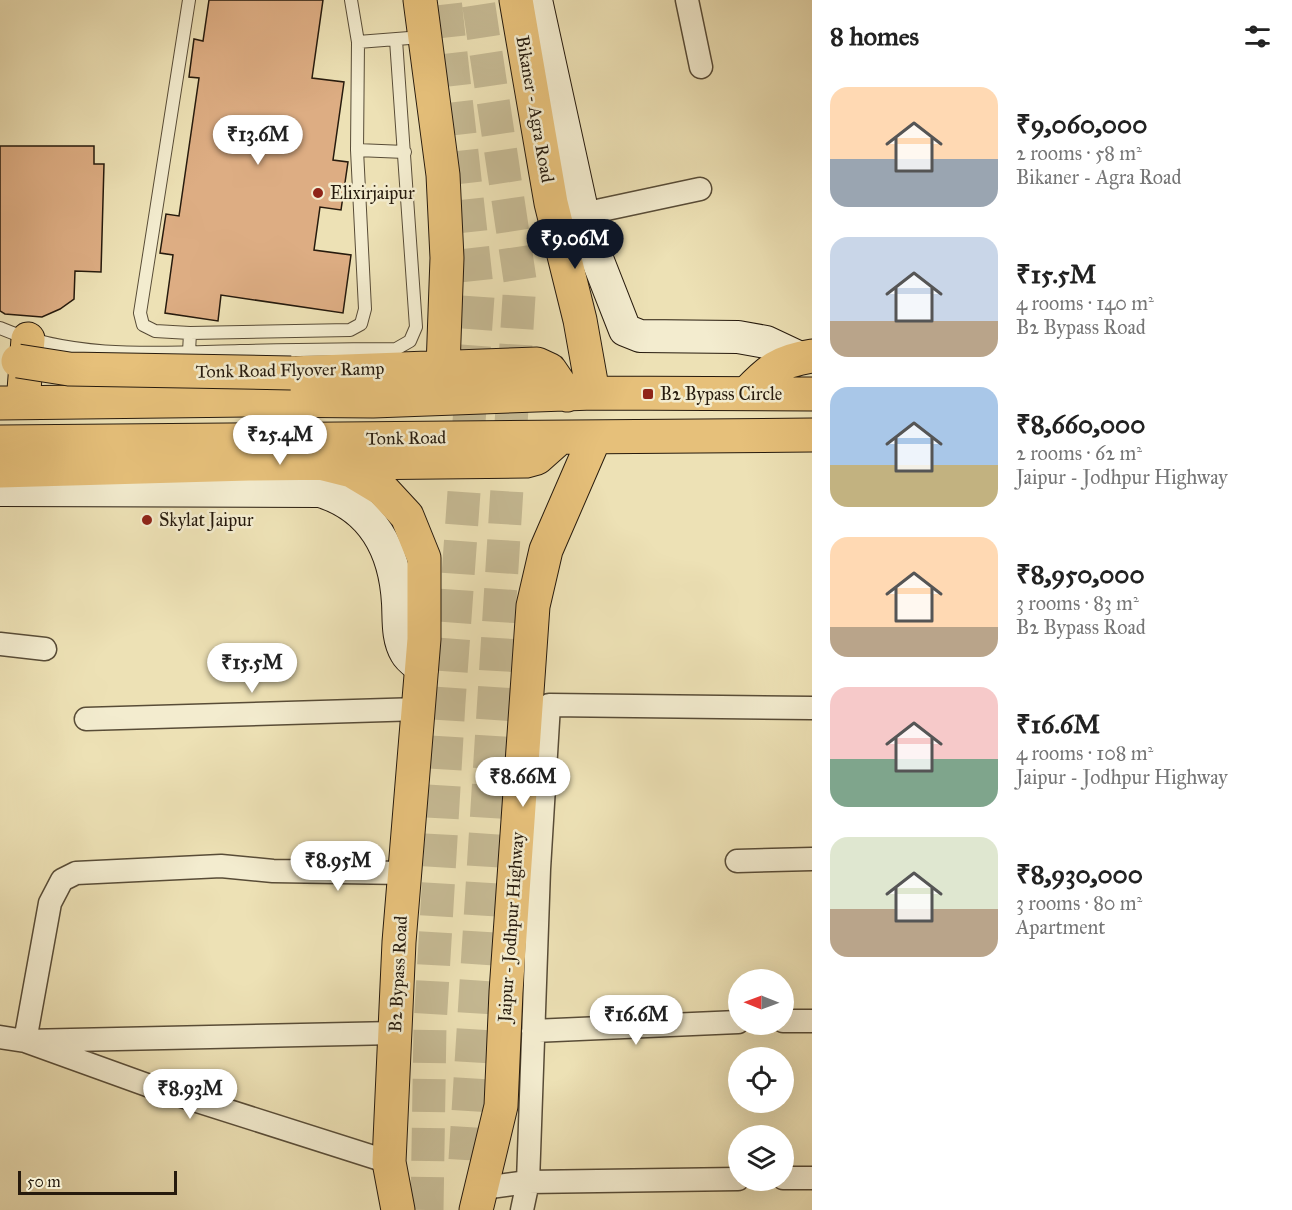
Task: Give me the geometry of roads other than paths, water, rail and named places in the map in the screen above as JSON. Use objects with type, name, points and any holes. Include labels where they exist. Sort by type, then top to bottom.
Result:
[{"type":"main road","points":[[420,0],[410,38],[443,175],[447,258],[442,367]]},
{"type":"main road","name":"Bikaner - Agra Road","points":[[516,0],[551,203],[580,320],[580,394]]},
{"type":"main road","points":[[8,398],[9,340]]},
{"type":"main road","name":"Tonk Road Flyover Ramp","points":[[9,340],[18,361],[69,369],[291,373],[537,364],[550,370],[580,394]]},
{"type":"main road","points":[[747,393],[771,368],[806,357]]},
{"type":"main road","name":"Tonk Road","points":[[8,398],[373,401],[580,394],[812,394]]},
{"type":"main road","name":"Tonk Road","points":[[0,442],[558,439],[812,435]]},
{"type":"main road","name":"Jaipur - Jodhpur Highway","points":[[473,1203],[501,1107],[507,980],[533,606],[546,550],[596,437]]},
{"type":"main road","points":[[0,471],[249,464],[526,461],[537,458],[558,439]]},
{"type":"main road","name":"B2 Bypass Road","points":[[324,464],[352,471],[382,489],[407,516],[424,558],[420,709],[405,873],[389,1162],[398,1210]]},
{"type":"main road","points":[[465,1160],[473,1203]]},
{"type":"street","points":[[536,0],[587,232],[625,330],[640,336],[738,337],[766,342],[806,357]]},
{"type":"street","points":[[687,0],[701,67]]},
{"type":"street","points":[[583,214],[700,189]]},
{"type":"street","points":[[0,490],[320,491],[337,496],[369,519],[386,546],[397,586],[402,644],[407,655],[422,669]]},
{"type":"street","points":[[0,644],[45,649]]},
{"type":"street","points":[[522,1210],[528,1182],[549,705],[812,708]]},
{"type":"street","points":[[86,719],[420,709]]},
{"type":"street","points":[[737,861],[812,859]]},
{"type":"street","points":[[25,1041],[50,903],[62,880],[76,873],[221,866],[273,871],[405,873]]},
{"type":"street","points":[[794,1021],[812,1021]]},
{"type":"street","points":[[534,1031],[728,1022]]},
{"type":"street","points":[[0,1037],[25,1041],[395,1033]]},
{"type":"street","points":[[25,1041],[180,1096],[389,1162]]},
{"type":"street","points":[[794,1178],[812,1178]]},
{"type":"street","points":[[473,1203],[528,1182],[728,1179]]},
{"type":"lane","points":[[189,0],[140,313],[143,325],[155,331],[190,333],[350,330],[361,324],[364,309],[357,150],[358,42],[351,0]]},
{"type":"lane","points":[[9,340],[126,353],[396,349],[410,341],[416,327],[405,152],[410,38],[358,42]]},
{"type":"lane","points":[[357,150],[405,152]]},
{"type":"lane","points":[[189,352],[190,333]]},
{"type":"lane","points":[[245,333],[246,351]]},
{"type":"tunnel","points":[[427,1210],[430,1026],[449,702],[478,296],[445,0]]},
{"type":"tunnel","points":[[465,1160],[520,280],[478,0]]},
{"type":"place","name":"Elixirjaipur","points":[[318,193]]},
{"type":"place","name":"B2 Bypass Circle","points":[[648,394]]},
{"type":"place","name":"Skylat Jaipur","points":[[147,520]]}]
